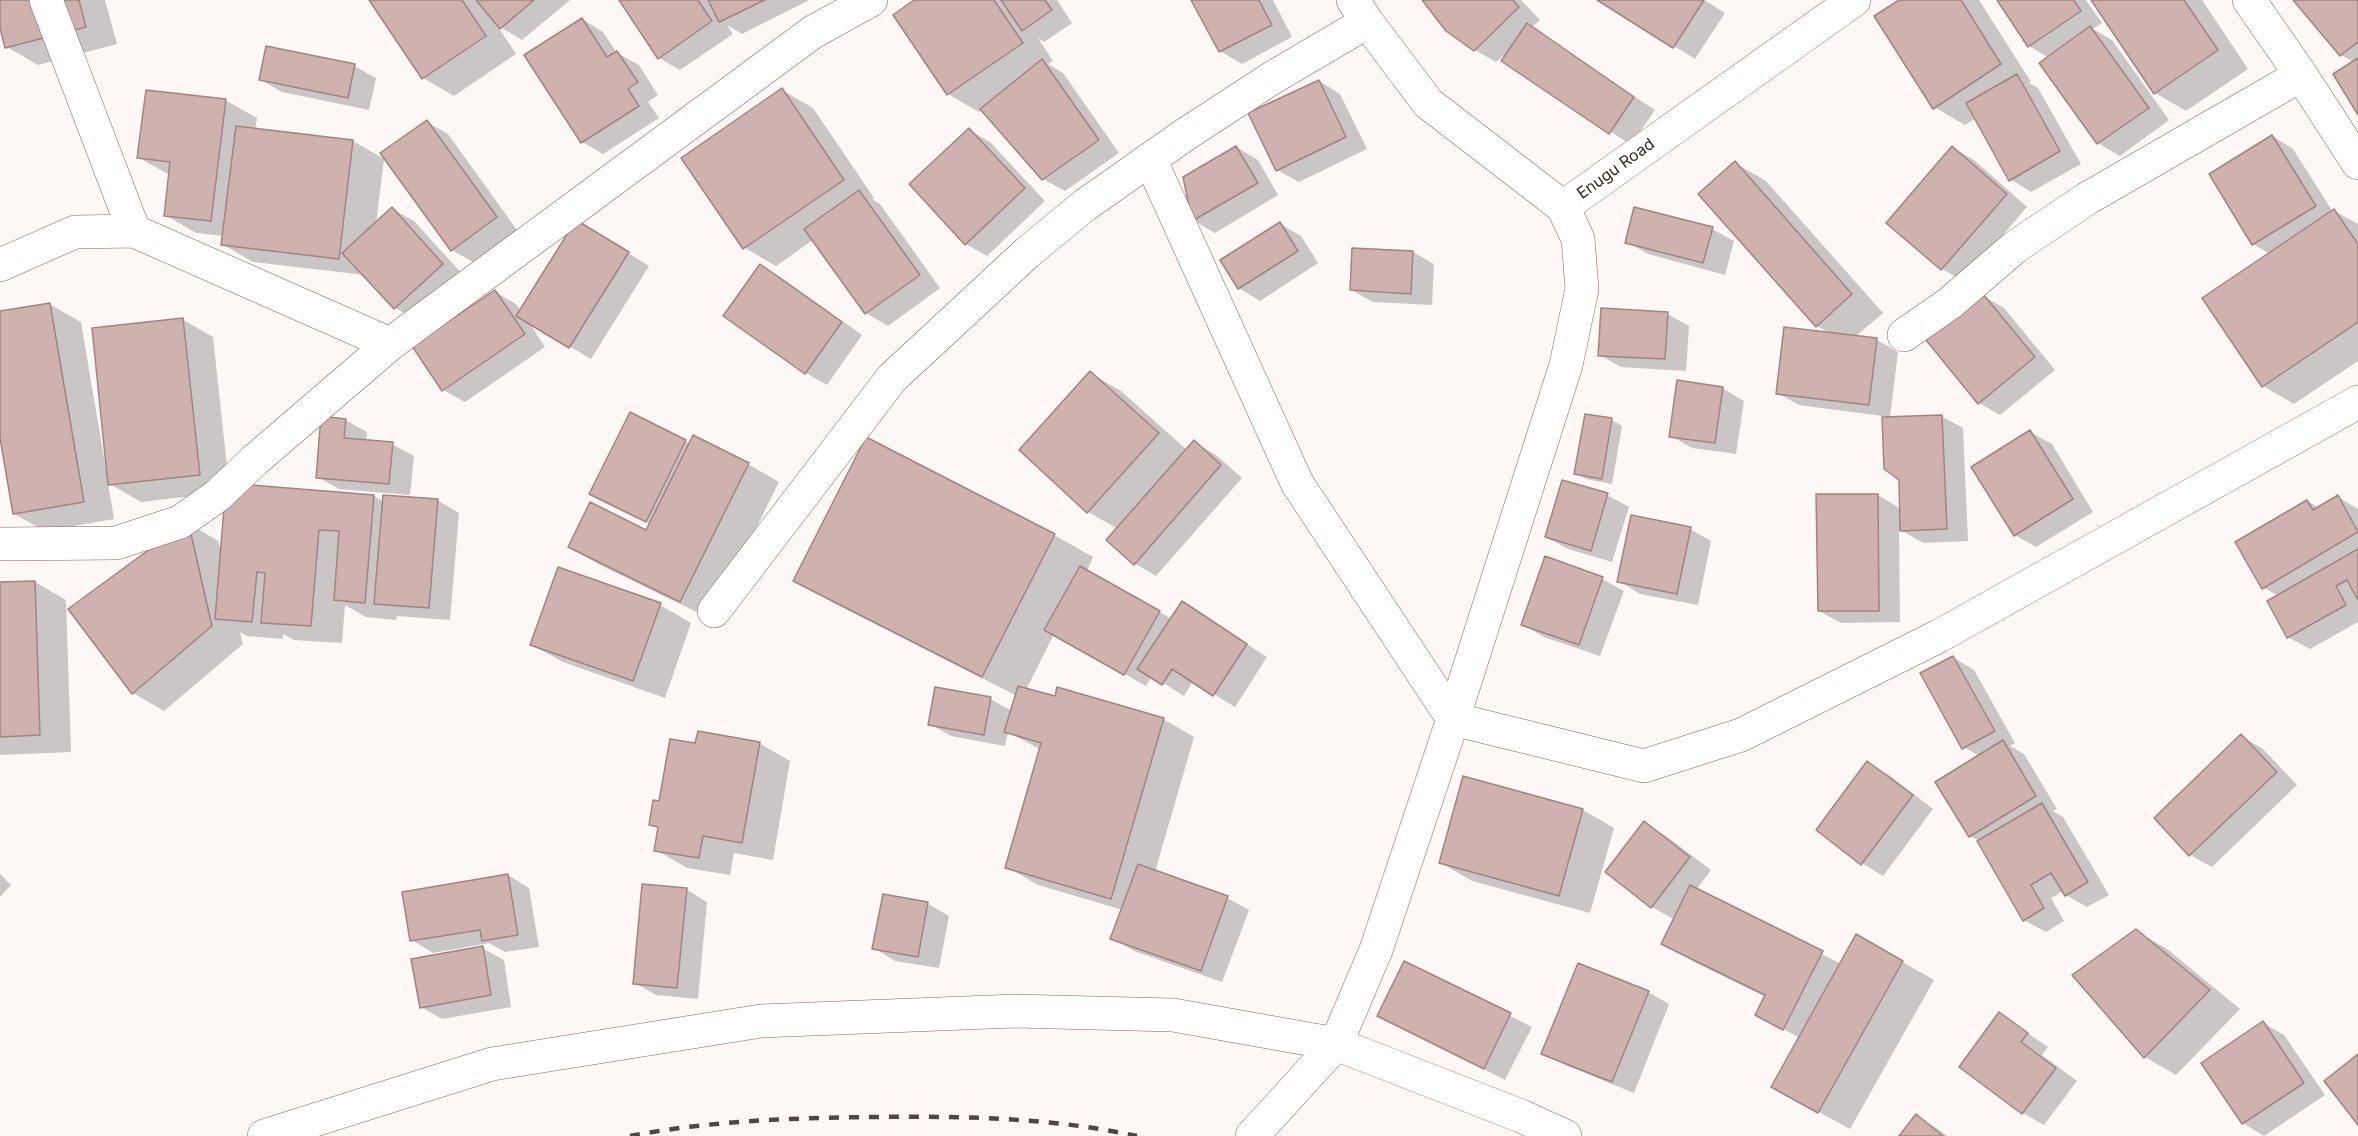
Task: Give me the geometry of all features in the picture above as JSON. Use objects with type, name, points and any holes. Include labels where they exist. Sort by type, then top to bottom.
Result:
[{"type":"street","points":[[46,0],[134,231]]},
{"type":"street","points":[[0,544],[116,543],[180,522],[217,496],[255,460],[390,344],[813,33],[871,0]]},
{"type":"street","name":"Enugu Road","points":[[1360,11],[1428,103],[1563,207],[1854,0]]},
{"type":"street","points":[[2248,0],[2301,75],[2358,163]]},
{"type":"street","points":[[714,611],[892,378],[1028,252],[1085,205],[1272,78],[1360,11]]},
{"type":"street","points":[[1904,335],[1950,303],[2015,247],[2088,198],[2301,75]]},
{"type":"street","points":[[1150,159],[1296,483],[1453,719],[1644,766],[1741,735],[1939,636],[2358,402]]},
{"type":"street","points":[[1252,1136],[1336,1044],[1376,950],[1453,719],[1566,365],[1582,289],[1578,239],[1563,207]]},
{"type":"street","points":[[0,265],[75,232],[134,231],[390,344]]},
{"type":"street","points":[[264,1136],[492,1064],[761,1021],[1015,1011],[1173,1015],[1336,1044],[1521,1116],[1566,1136]]},
{"type":"building","points":[[0,0],[79,0],[86,27],[5,48],[0,28]]},
{"type":"building","points":[[369,0],[462,0],[486,36],[422,79]]},
{"type":"building","points":[[476,0],[534,0],[500,29]]},
{"type":"building","points":[[619,0],[698,0],[712,21],[658,59]]},
{"type":"building","points":[[708,0],[765,0],[719,22]]},
{"type":"building","points":[[914,0],[994,0],[1023,43],[947,95],[893,15]]},
{"type":"building","points":[[1001,0],[1045,0],[1052,10],[1022,31]]},
{"type":"building","points":[[1191,0],[1259,0],[1272,25],[1219,52]]},
{"type":"building","points":[[1422,0],[1513,0],[1519,7],[1474,51],[1446,31]]},
{"type":"building","points":[[1597,0],[1704,0],[1673,48]]},
{"type":"building","points":[[1899,0],[1961,0],[2001,64],[1933,109],[1874,16]]},
{"type":"building","points":[[1997,0],[2074,0],[2081,11],[2028,47]]},
{"type":"building","points":[[2091,0],[2184,0],[2218,50],[2154,94]]},
{"type":"building","points":[[2293,0],[2358,0],[2358,42],[2340,56]]},
{"type":"building","points":[[582,18],[607,57],[617,51],[638,82],[628,89],[639,106],[581,143],[524,55]]},
{"type":"building","points":[[1527,23],[1634,97],[1609,134],[1501,61]]},
{"type":"building","points":[[2090,26],[2149,108],[2097,144],[2039,63]]},
{"type":"building","points":[[266,46],[355,64],[348,98],[259,80]]},
{"type":"building","points":[[2358,58],[2358,115],[2333,74]]},
{"type":"building","points":[[1042,59],[1099,140],[1042,180],[980,109]]},
{"type":"building","points":[[2017,74],[2060,151],[2009,181],[1966,103]]},
{"type":"building","points":[[1319,80],[1346,137],[1276,171],[1248,113]]},
{"type":"building","points":[[782,88],[844,180],[743,249],[681,158]]},
{"type":"building","points":[[146,90],[226,99],[211,221],[164,216],[170,162],[137,158]]},
{"type":"building","points":[[427,120],[497,217],[451,251],[380,153]]},
{"type":"building","points":[[236,126],[353,140],[339,259],[221,245]]},
{"type":"building","points":[[969,128],[1025,188],[965,245],[909,184]]},
{"type":"building","points":[[2272,135],[2316,206],[2252,245],[2209,174]]},
{"type":"building","points":[[1236,146],[1258,183],[1192,221],[1183,177]]},
{"type":"building","points":[[1952,146],[2007,194],[1941,270],[1886,223]]},
{"type":"building","points":[[1735,161],[1852,294],[1816,327],[1698,194]]},
{"type":"building","points":[[859,190],[920,275],[865,314],[804,229]]},
{"type":"building","points":[[392,207],[443,264],[394,309],[342,253]]},
{"type":"building","points":[[1634,207],[1713,227],[1703,263],[1625,243]]},
{"type":"building","points":[[2334,209],[2358,244],[2358,322],[2262,387],[2202,298]]},
{"type":"building","points":[[576,220],[629,252],[569,348],[516,316]]},
{"type":"building","points":[[1280,222],[1298,251],[1238,289],[1220,260]]},
{"type":"building","points":[[1352,248],[1413,251],[1411,294],[1350,290]]},
{"type":"building","points":[[760,264],[842,322],[805,374],[723,316]]},
{"type":"building","points":[[495,290],[525,334],[442,391],[412,346]]},
{"type":"building","points":[[1983,294],[2035,357],[1978,404],[1926,340]]},
{"type":"building","points":[[50,303],[84,502],[13,514],[0,438],[0,311]]},
{"type":"building","points":[[1601,308],[1668,312],[1665,359],[1598,356]]},
{"type":"building","points":[[183,318],[200,475],[108,485],[92,328]]},
{"type":"building","points":[[1784,327],[1877,338],[1869,405],[1776,394]]},
{"type":"building","points":[[1090,371],[1159,433],[1087,513],[1019,450]]},
{"type":"building","points":[[1677,380],[1723,387],[1715,443],[1669,437]]},
{"type":"building","points":[[630,412],[686,440],[646,522],[589,494]]},
{"type":"building","points":[[1585,414],[1612,418],[1602,479],[1574,474]]},
{"type":"building","points":[[1942,415],[1947,529],[1900,531],[1899,480],[1884,469],[1882,417]]},
{"type":"building","points":[[321,416],[346,419],[344,438],[393,442],[389,484],[316,478]]},
{"type":"building","points":[[2030,430],[2073,499],[2014,536],[1971,467]]},
{"type":"building","points":[[693,435],[749,463],[680,602],[568,547],[590,502],[646,530]]},
{"type":"building","points":[[866,437],[1055,534],[982,677],[793,581]]},
{"type":"building","points":[[1194,440],[1221,465],[1134,565],[1106,540]]},
{"type":"building","points":[[1562,480],[1608,493],[1591,551],[1545,537]]},
{"type":"building","points":[[226,483],[374,495],[365,603],[334,600],[339,531],[319,530],[311,626],[261,623],[265,573],[257,572],[252,622],[215,619]]},
{"type":"building","points":[[1816,494],[1878,494],[1879,611],[1818,611]]},
{"type":"building","points":[[383,495],[438,499],[429,608],[374,604]]},
{"type":"building","points":[[2338,495],[2358,532],[2262,589],[2235,542],[2307,500],[2313,510]]},
{"type":"building","points":[[1631,515],[1691,527],[1677,594],[1617,582]]},
{"type":"building","points":[[188,521],[212,626],[132,694],[68,609]]},
{"type":"building","points":[[2358,549],[2358,600],[2347,580],[2336,586],[2346,605],[2287,638],[2267,601]]},
{"type":"building","points":[[1545,556],[1603,577],[1579,645],[1521,625]]},
{"type":"building","points":[[1080,566],[1160,611],[1124,675],[1044,630]]},
{"type":"building","points":[[558,567],[661,603],[633,681],[530,645]]},
{"type":"building","points":[[35,581],[40,735],[0,737],[0,582]]},
{"type":"building","points":[[1182,601],[1247,644],[1213,696],[1172,669],[1162,685],[1137,669]]},
{"type":"building","points":[[1953,656],[1995,731],[1962,749],[1920,673]]},
{"type":"building","points":[[1018,686],[1055,696],[1057,687],[1164,718],[1111,899],[1005,868],[1041,743],[1004,732]]},
{"type":"building","points":[[935,687],[991,697],[984,735],[928,725]]},
{"type":"building","points":[[698,731],[760,742],[742,843],[703,836],[699,858],[654,851],[658,827],[649,825],[653,800],[659,801],[670,739],[695,743]]},
{"type":"building","points":[[2241,734],[2277,772],[2189,856],[2154,818]]},
{"type":"building","points":[[2003,740],[2036,796],[1969,837],[1935,782]]},
{"type":"building","points":[[1867,761],[1913,795],[1861,865],[1816,830]]},
{"type":"building","points":[[1463,776],[1583,809],[1559,896],[1439,863]]},
{"type":"building","points":[[2042,803],[2088,882],[2065,896],[2051,873],[2031,885],[2044,908],[2023,921],[1977,841]]},
{"type":"building","points":[[1644,821],[1690,857],[1651,908],[1605,872]]},
{"type":"building","points":[[1138,864],[1228,896],[1201,971],[1110,939]]},
{"type":"building","points":[[508,874],[518,935],[482,941],[480,930],[410,941],[402,892]]},
{"type":"building","points":[[642,884],[687,888],[677,988],[633,984]]},
{"type":"building","points":[[1690,885],[1823,951],[1783,1030],[1755,1015],[1765,995],[1661,944]]},
{"type":"building","points":[[883,894],[928,902],[918,957],[872,949]]},
{"type":"building","points":[[2136,929],[2210,990],[2144,1058],[2072,975]]},
{"type":"building","points":[[1856,934],[1903,961],[1818,1113],[1771,1087]]},
{"type":"building","points":[[483,946],[491,995],[420,1008],[411,959]]},
{"type":"building","points":[[1404,961],[1511,1013],[1484,1069],[1377,1016]]},
{"type":"building","points":[[1578,963],[1649,991],[1612,1082],[1541,1054]]},
{"type":"building","points":[[1999,1012],[2028,1033],[2021,1042],[2056,1068],[2022,1114],[1959,1067]]},
{"type":"building","points":[[2263,1021],[2304,1083],[2242,1124],[2201,1063]]},
{"type":"building","points":[[2358,1054],[2358,1125],[2324,1081]]},
{"type":"building","points":[[1916,1114],[1943,1136],[1899,1136]]},
{"type":"railway","points":[[630,1136],[749,1121],[903,1117],[1037,1121],[1137,1136]]}]
